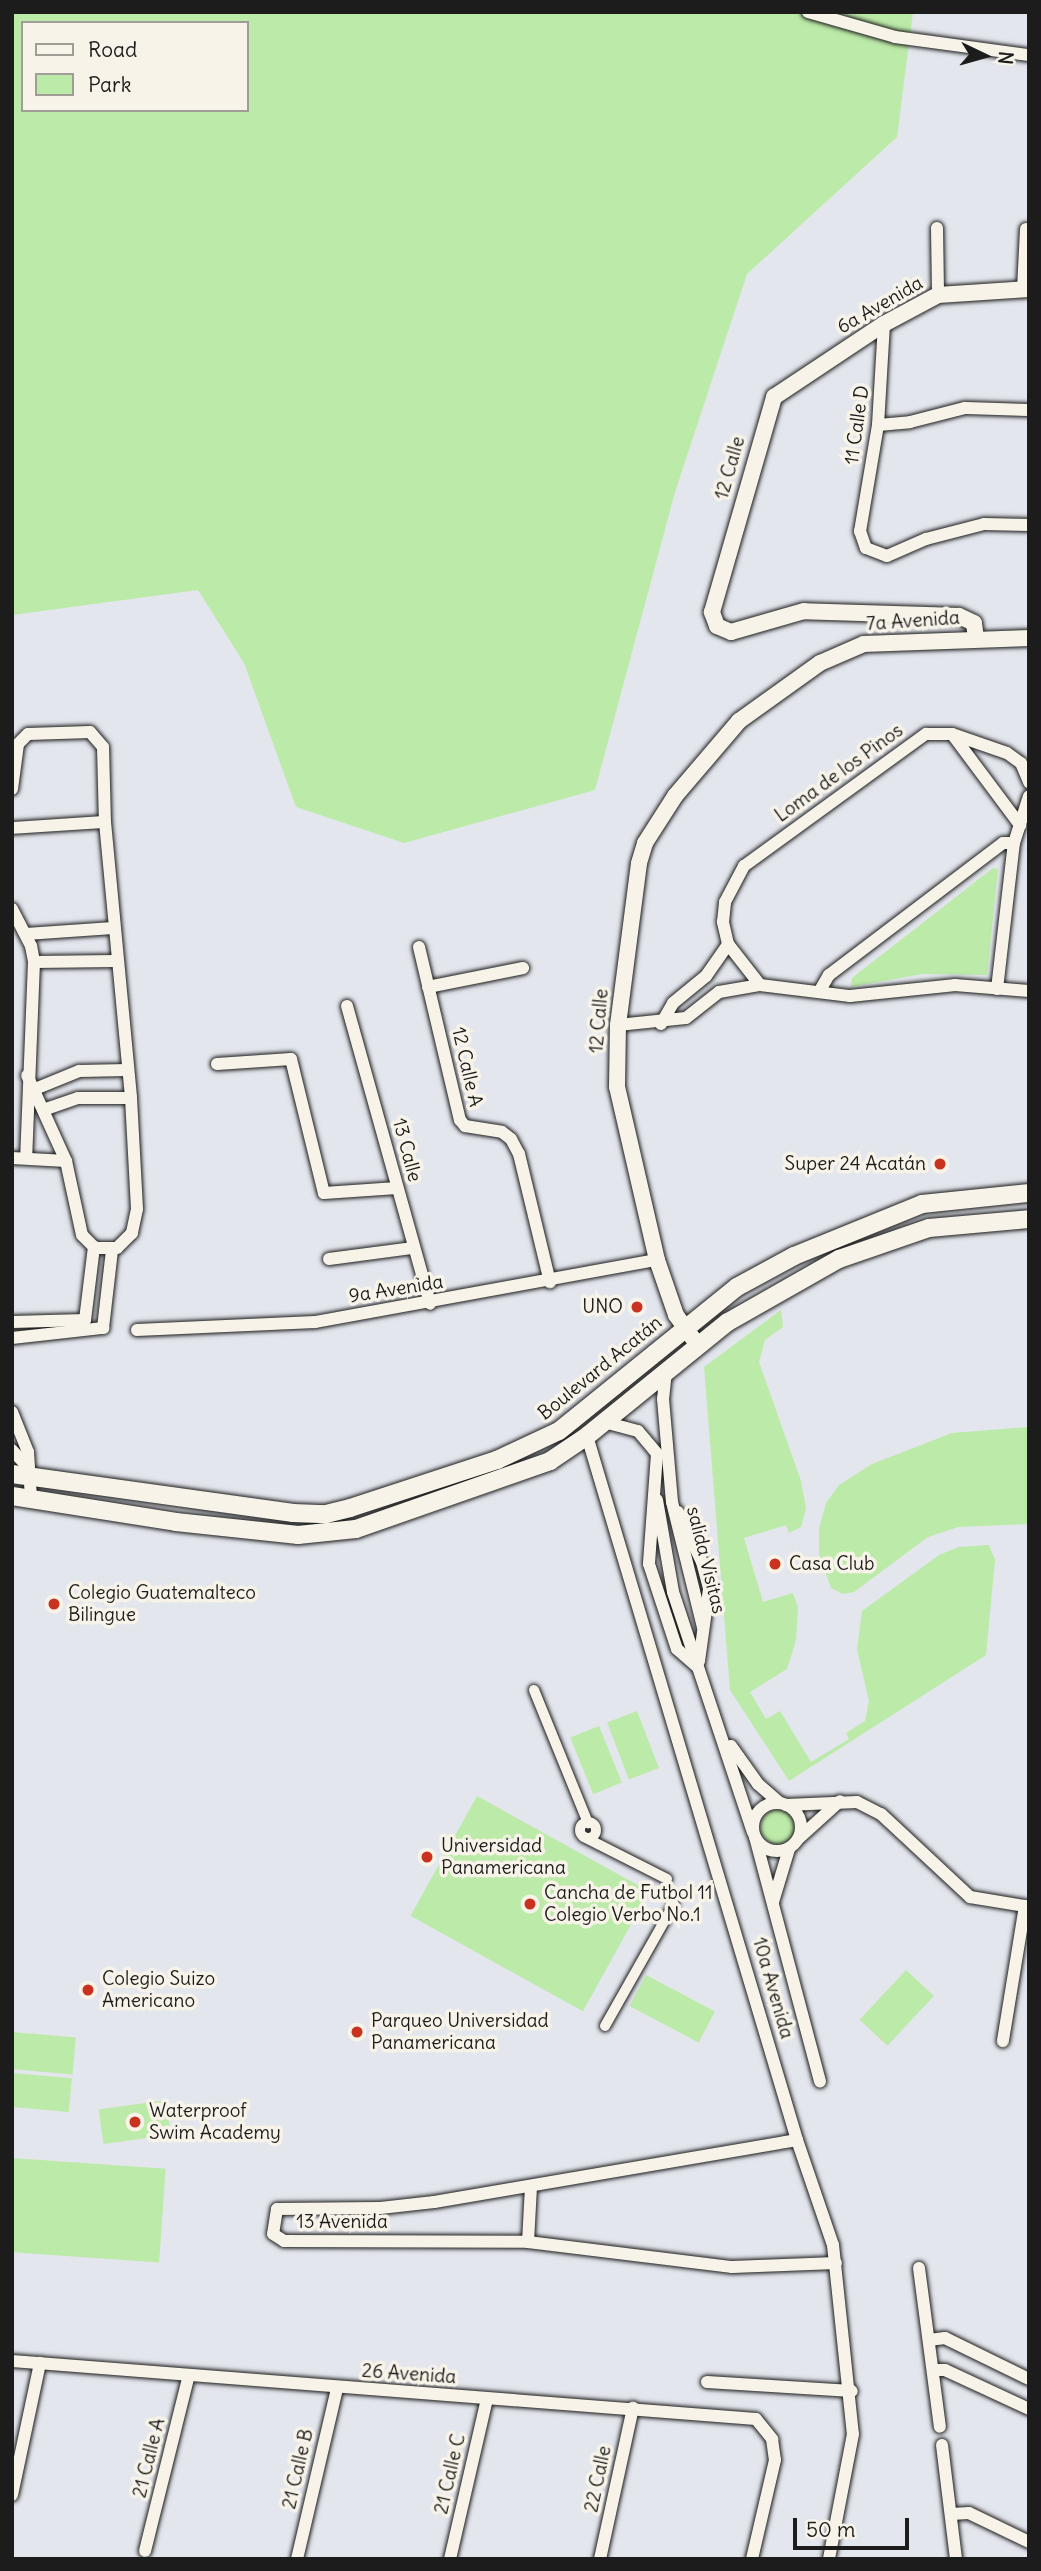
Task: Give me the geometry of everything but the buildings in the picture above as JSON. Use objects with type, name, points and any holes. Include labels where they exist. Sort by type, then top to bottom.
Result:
[{"type":"main road","name":"Boulevard Acatán","points":[[23,1472],[326,1514],[528,1448],[578,1418],[737,1287],[794,1256],[922,1204],[1029,1193]]},
{"type":"main road","points":[[12,1496],[176,1522],[321,1536],[368,1526],[509,1478],[550,1461],[587,1436],[697,1344],[798,1280],[871,1245],[929,1228],[1029,1219]]},
{"type":"street","points":[[808,12],[895,37],[1029,55]]},
{"type":"street","points":[[937,228],[938,295]]},
{"type":"street","points":[[1026,229],[1026,289]]},
{"type":"street","name":"6a Avenida","points":[[770,404],[786,387],[884,324],[938,295],[1026,289]]},
{"type":"street","name":"11 Calle D","points":[[884,324],[878,425],[860,531],[866,548],[887,556],[926,539],[984,524],[1029,525]]},
{"type":"street","name":"12 Calle","points":[[770,404],[716,592],[712,612],[716,624],[728,631],[744,631],[804,611],[960,616],[974,623],[976,638]]},
{"type":"street","points":[[878,425],[894,425],[965,408],[1029,410]]},
{"type":"street","name":"7a Avenida","points":[[739,721],[811,668],[852,648],[976,638],[1029,638]]},
{"type":"street","name":"12 Calle","points":[[697,1344],[672,1306],[657,1260],[617,1087],[618,1026],[639,863],[645,843],[669,804],[739,721]]},
{"type":"street","points":[[12,789],[22,737],[90,732],[103,747],[104,821],[115,961],[131,1098],[136,1218],[129,1238],[112,1250],[94,1247],[82,1234],[66,1161],[46,1109],[27,1075]]},
{"type":"street","name":"Loma de los Pinos","points":[[728,944],[725,902],[744,866],[926,734],[952,734],[1014,757],[1029,782]]},
{"type":"street","points":[[952,734],[1020,825]]},
{"type":"street","points":[[997,989],[1014,843],[1029,796]]},
{"type":"street","points":[[12,828],[104,821]]},
{"type":"street","points":[[819,992],[829,975],[1003,843],[1014,843]]},
{"type":"street","points":[[12,909],[26,934],[34,962],[27,1075],[26,1158]]},
{"type":"street","points":[[26,934],[113,928]]},
{"type":"street","points":[[660,1024],[673,1003],[706,976],[728,944],[760,985]]},
{"type":"street","name":"12 Calle A","points":[[419,947],[460,1120],[465,1126],[502,1132],[515,1146],[550,1282]]},
{"type":"street","points":[[34,962],[115,961]]},
{"type":"street","points":[[428,987],[523,968]]},
{"type":"street","points":[[706,976],[719,992]]},
{"type":"street","points":[[618,1026],[660,1024],[686,1018],[719,992],[760,985],[850,996],[955,985],[1029,991]]},
{"type":"street","name":"13 Calle","points":[[347,1006],[430,1304]]},
{"type":"street","points":[[217,1064],[290,1059],[324,1193],[397,1188]]},
{"type":"street","points":[[35,1089],[79,1071],[127,1070]]},
{"type":"street","points":[[46,1109],[78,1098],[131,1098]]},
{"type":"street","points":[[12,1158],[66,1161]]},
{"type":"street","points":[[12,1322],[85,1320],[94,1247]]},
{"type":"street","points":[[329,1259],[413,1248]]},
{"type":"street","points":[[12,1338],[96,1332],[106,1324],[112,1250]]},
{"type":"street","name":"9a Avenida","points":[[137,1330],[316,1322],[430,1304],[657,1260]]},
{"type":"street","name":"salida Visitas","points":[[666,1371],[663,1399],[672,1502],[703,1627],[699,1668]]},
{"type":"street","points":[[12,1412],[28,1452],[23,1472]]},
{"type":"street","points":[[604,1422],[638,1431],[652,1445],[658,1461],[657,1500],[668,1573],[725,1737],[820,2081]]},
{"type":"street","name":"10a Avenida","points":[[587,1436],[836,2263],[852,2391],[853,2434],[829,2559]]},
{"type":"street","points":[[12,1450],[32,1499]]},
{"type":"street","points":[[534,1690],[588,1823],[595,1831],[584,1837],[667,1879]]},
{"type":"street","points":[[725,1737],[758,1784],[798,1815],[799,1838]]},
{"type":"street","points":[[772,1909],[789,1849],[841,1801]]},
{"type":"street","points":[[754,1835],[760,1811],[783,1804],[857,1802],[881,1814],[970,1897],[1025,1906],[1003,2041]]},
{"type":"street","points":[[754,1835],[766,1849],[789,1849]]},
{"type":"street","points":[[605,2026],[674,1904]]},
{"type":"street","name":"13 Avenida","points":[[797,2140],[531,2187],[380,2208],[285,2208],[274,2215],[273,2234],[284,2241],[528,2242],[732,2267],[836,2263]]},
{"type":"street","points":[[528,2242],[531,2187]]},
{"type":"street","points":[[919,2268],[940,2427]]},
{"type":"street","points":[[929,2340],[945,2338],[1029,2379]]},
{"type":"street","name":"26 Avenida","points":[[12,2361],[337,2389],[633,2408],[755,2419],[772,2439],[775,2460],[752,2559]]},
{"type":"street","points":[[12,2495],[40,2363]]},
{"type":"street","points":[[933,2370],[945,2370],[1029,2409]]},
{"type":"street","name":"21 Calle A","points":[[145,2550],[189,2375]]},
{"type":"street","points":[[707,2382],[852,2391]]},
{"type":"street","name":"21 Calle B","points":[[297,2559],[337,2389]]},
{"type":"street","name":"21 Calle C","points":[[450,2559],[487,2399]]},
{"type":"street","name":"22 Calle","points":[[600,2559],[633,2408]]},
{"type":"street","points":[[942,2445],[957,2559]]},
{"type":"street","points":[[951,2514],[969,2513],[1029,2542]]},
{"type":"green space","points":[[12,12],[913,12],[897,137],[747,274],[675,492],[595,790],[404,843],[296,807],[244,663],[198,590],[12,615]]},
{"type":"green space","points":[[993,868],[998,869],[987,975],[922,974],[851,987],[852,978]]},
{"type":"green space","points":[[781,1310],[783,1327],[765,1340],[759,1362],[801,1481],[806,1508],[801,1527],[789,1533],[786,1525],[744,1538],[763,1602],[793,1593],[798,1608],[796,1640],[787,1669],[750,1692],[766,1719],[780,1711],[811,1762],[849,1739],[846,1733],[865,1721],[869,1701],[857,1649],[862,1611],[939,1555],[959,1547],[989,1545],[995,1560],[986,1655],[789,1781],[730,1690],[704,1367]]},
{"type":"green space","points":[[1029,1427],[1029,1524],[958,1527],[928,1537],[854,1592],[843,1594],[831,1588],[819,1554],[819,1529],[826,1503],[839,1485],[872,1464],[952,1433]]},
{"type":"green space","points":[[637,1711],[659,1768],[629,1779],[607,1722]]},
{"type":"green space","points":[[599,1726],[622,1783],[593,1794],[570,1738]]},
{"type":"green space","name":"Cancha de Futbol 11 Colegio Verbo No.1","points":[[477,1796],[649,1892],[583,2011],[411,1916]]},
{"type":"green space","points":[[778,1810],[790,1815],[795,1827],[790,1839],[778,1844],[766,1839],[761,1827],[766,1815]]},
{"type":"green space","points":[[906,1970],[934,1996],[887,2046],[860,2020]]},
{"type":"green space","points":[[646,1975],[715,2012],[698,2043],[630,2006]]},
{"type":"green space","points":[[12,2032],[76,2038],[73,2074],[12,2069]]},
{"type":"green space","points":[[12,2073],[72,2078],[69,2112],[12,2107]]},
{"type":"green space","name":"Waterproof Swim Academy","points":[[166,2100],[171,2135],[104,2144],[99,2109]]},
{"type":"green space","points":[[12,2158],[166,2169],[159,2263],[12,2252]]},
{"type":"place","name":"Super 24 Acatán","points":[[940,1164]]},
{"type":"place","name":"UNO","points":[[637,1307]]},
{"type":"place","name":"Casa Club","points":[[775,1564]]},
{"type":"place","name":"Colegio Guatemalteco Bilingue","points":[[54,1604]]},
{"type":"place","name":"Universidad Panamericana","points":[[427,1857]]},
{"type":"place","name":"Cancha de Futbol 11 Colegio Verbo No.1","points":[[530,1904]]},
{"type":"place","name":"Colegio Suizo Americano","points":[[88,1990]]},
{"type":"place","name":"Parqueo Universidad Panamericana","points":[[357,2032]]},
{"type":"place","name":"Waterproof Swim Academy","points":[[135,2122]]}]
